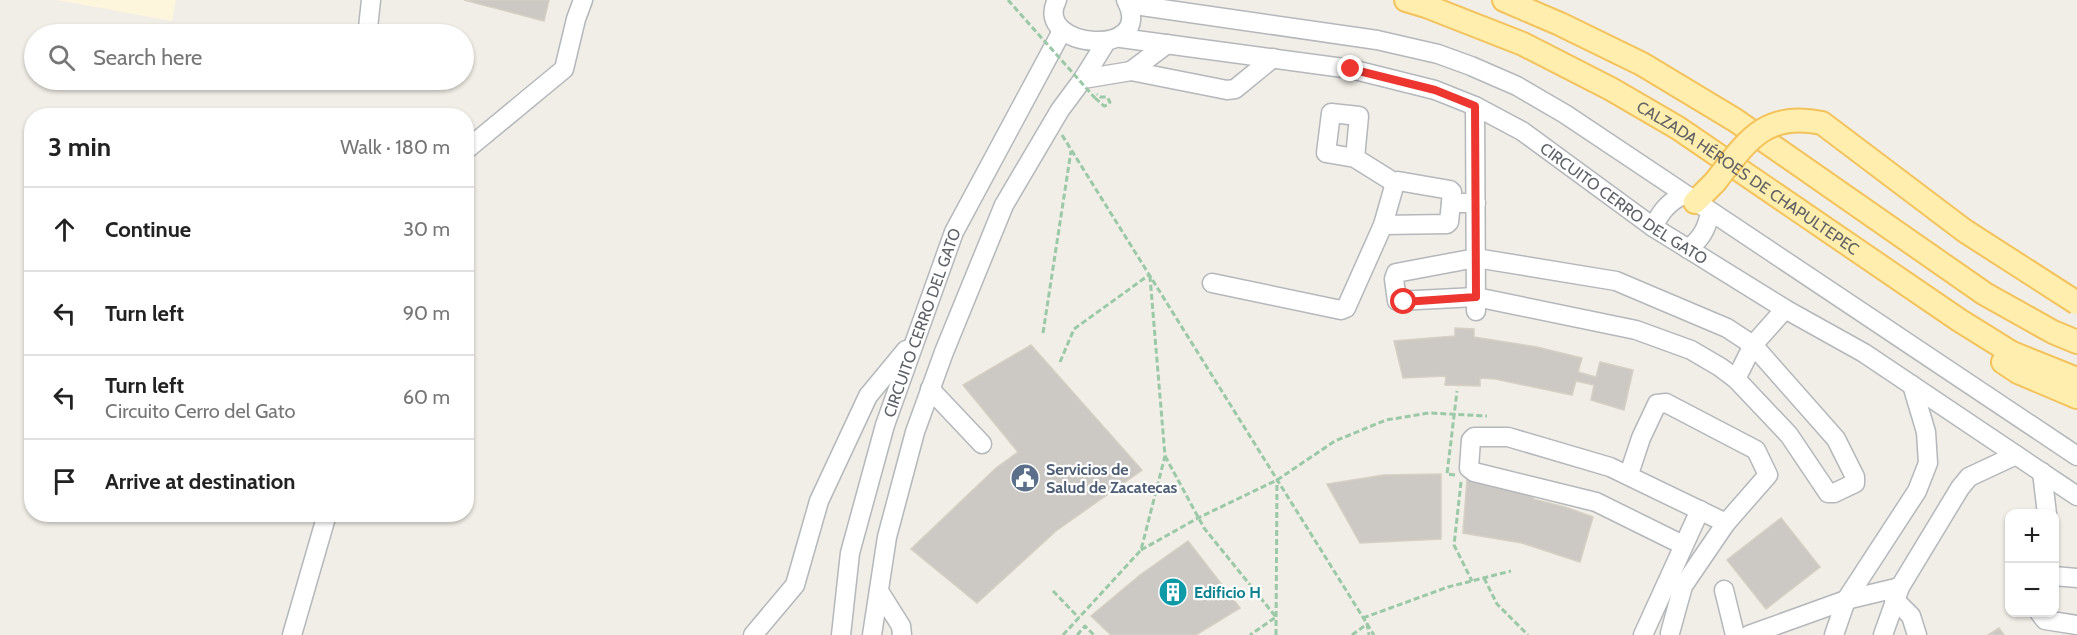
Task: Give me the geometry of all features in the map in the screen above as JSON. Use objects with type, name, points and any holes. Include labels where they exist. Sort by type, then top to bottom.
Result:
[{"type":"main road","name":"CALZADA HÉROES DE CHAPULTEPEC","points":[[1406,0],[1523,44],[1611,89],[1678,128],[1959,320],[2012,353],[2077,379]]},
{"type":"main road","points":[[1504,0],[1560,24],[1651,69],[1735,120],[1985,294],[2053,332],[2077,342]]},
{"type":"main road","points":[[1696,203],[1742,146],[1772,124],[1801,119],[1822,123],[1965,231],[2077,303]]},
{"type":"main road","points":[[1897,278],[1935,316],[2018,372],[2077,397]]},
{"type":"main road","points":[[2053,332],[2077,337]]},
{"type":"street","points":[[368,24],[371,0]]},
{"type":"street","points":[[474,143],[564,69],[583,0]]},
{"type":"street","points":[[1057,0],[1053,18],[1056,26],[1062,32],[1079,38],[1113,40],[1129,28],[1131,12],[1127,2]]},
{"type":"street","points":[[1127,2],[1377,40],[1438,54],[1517,86],[1565,114],[2077,456]]},
{"type":"street","name":"CIRCUITO CERRO DEL GATO","points":[[841,635],[850,553],[885,424],[954,232],[1062,32]]},
{"type":"street","name":"CIRCUITO CERRO DEL GATO","points":[[872,635],[887,537],[915,432],[1004,205],[1053,121],[1113,40],[1167,44],[1361,72],[1435,90],[1475,106],[1522,131],[1653,227],[1785,309],[1864,353],[2077,496]]},
{"type":"street","points":[[1131,71],[1167,44]]},
{"type":"street","points":[[1083,79],[1131,71],[1235,90],[1273,58]]},
{"type":"street","points":[[1475,106],[1476,304]]},
{"type":"street","points":[[1354,158],[1395,183],[1398,181],[1452,192],[1447,225],[1383,225]]},
{"type":"street","points":[[1212,283],[1341,310],[1346,308],[1383,225],[1395,183]]},
{"type":"street","points":[[1653,227],[1664,207],[1671,201],[1696,203]]},
{"type":"street","points":[[1451,203],[1476,203]]},
{"type":"street","points":[[1688,249],[1704,232],[1696,203]]},
{"type":"street","points":[[1476,258],[1616,280],[1727,328],[1753,345],[1836,439],[1855,477],[1855,483],[1834,493],[1828,493],[1789,435],[1736,379],[1691,350],[1636,330],[1476,304],[1397,301],[1394,279],[1396,273],[1476,258]]},
{"type":"street","points":[[1736,379],[1753,345],[1785,309]]},
{"type":"street","points":[[1864,353],[1885,328]]},
{"type":"street","points":[[753,635],[795,585],[819,501],[868,396],[915,340]]},
{"type":"street","points":[[1834,635],[1846,600],[1917,491],[1928,463],[1926,432],[1912,385]]},
{"type":"street","points":[[930,389],[982,444]]},
{"type":"street","points":[[1629,474],[1641,438],[1657,404],[1666,403],[1756,450],[1768,475],[1726,523],[1683,586],[1670,633]]},
{"type":"street","points":[[1683,545],[1596,502],[1474,472],[1469,468],[1471,440],[1474,437],[1508,437],[1629,474],[1726,523]]},
{"type":"street","points":[[1883,635],[1897,593],[1960,488],[1969,477],[2016,455]]},
{"type":"street","points":[[2042,472],[2047,509]]},
{"type":"street","points":[[1643,635],[1700,510]]},
{"type":"street","points":[[292,635],[325,522]]},
{"type":"street","points":[[2059,576],[2077,578]]},
{"type":"street","points":[[879,591],[901,626],[902,635]]},
{"type":"street","points":[[1724,591],[1735,635]]},
{"type":"street","points":[[1749,635],[1846,600],[1897,593]]},
{"type":"street","points":[[1897,593],[1911,616],[1917,635]]},
{"type":"street","points":[[2042,617],[2044,620],[2077,625]]},
{"type":"path","points":[[1008,0],[1098,98]]},
{"type":"path","points":[[1053,121],[1374,635]]},
{"type":"path","points":[[1042,333],[1071,150]]},
{"type":"path","points":[[1060,362],[1074,329],[1149,275]]},
{"type":"path","points":[[1141,550],[1165,456],[1149,275]]},
{"type":"path","points":[[1457,391],[1448,474],[1462,476],[1454,545],[1472,581]]},
{"type":"path","points":[[1063,635],[1141,550],[1198,518],[1277,480],[1335,441],[1386,420],[1429,413],[1487,416]]},
{"type":"path","points":[[1165,456],[1204,528],[1276,617]]},
{"type":"path","points":[[1276,635],[1277,480]]},
{"type":"path","points":[[1363,618],[1423,596],[1511,571]]},
{"type":"path","points":[[1484,578],[1497,604],[1528,635]]},
{"type":"path","points":[[1053,591],[1079,618]]},
{"type":"path","points":[[1250,635],[1276,617]]},
{"type":"path","points":[[1352,635],[1367,624]]},
{"type":"path","points":[[1367,624],[1369,635]]},
{"type":"path","points":[[1079,635],[1085,626],[1094,635]]},
{"type":"shaded area","points":[[57,0],[176,0],[172,21]]},
{"type":"building","points":[[464,0],[549,0],[544,21]]},
{"type":"building","points":[[1455,328],[1474,329],[1474,337],[1537,347],[1582,358],[1578,372],[1596,377],[1600,362],[1633,370],[1624,410],[1591,400],[1594,385],[1576,381],[1572,395],[1495,379],[1480,378],[1480,386],[1445,385],[1446,376],[1403,378],[1394,341],[1455,336]]},
{"type":"building","points":[[1031,345],[1142,470],[1056,531],[977,603],[911,549],[996,468],[1018,452],[963,385]]},
{"type":"building","points":[[1441,474],[1441,539],[1360,543],[1327,484],[1384,475]]},
{"type":"building","points":[[1467,479],[1500,482],[1535,490],[1533,499],[1593,517],[1580,562],[1522,543],[1463,533]]},
{"type":"building","points":[[1781,518],[1820,567],[1766,609],[1727,560]]},
{"type":"building","name":"Edificio H","points":[[1188,541],[1240,608],[1196,635],[1111,635],[1091,616],[1140,575]]},
{"type":"building","points":[[1999,628],[2004,635],[1988,635]]},
{"type":"place","name":"Servicios de Salud de Zacatecas","points":[[1025,478]]},
{"type":"place","name":"Edificio H","points":[[1173,592]]},
{"type":"route","points":[[1351,69],[1435,90],[1475,106],[1476,297],[1404,302]]}]
